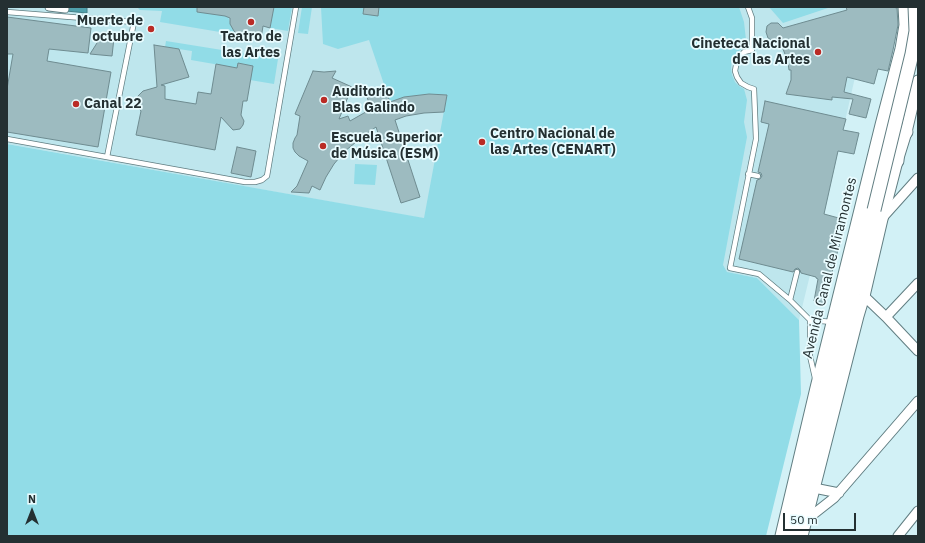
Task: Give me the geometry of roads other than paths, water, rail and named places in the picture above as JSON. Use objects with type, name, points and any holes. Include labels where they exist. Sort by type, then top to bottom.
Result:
[{"type":"main road","name":"Avenida Canal de Miramontes","points":[[782,536],[817,388],[902,49],[906,25],[905,7]]},
{"type":"main road","points":[[878,214],[912,54],[916,31],[915,7]]},
{"type":"main road","points":[[882,125],[885,135],[891,138],[900,138],[906,132]]},
{"type":"main road","points":[[876,149],[883,146],[890,148],[896,153],[897,161]]},
{"type":"main road","name":"Avenida Canal de Miramontes","points":[[793,536],[840,350],[878,214]]},
{"type":"main road","points":[[840,350],[848,330],[858,316]]},
{"type":"street","points":[[49,7],[64,9]]},
{"type":"street","name":"Avenida Canal de Miramontes","points":[[802,536],[864,296],[878,214],[906,132],[918,81]]},
{"type":"street","points":[[878,214],[918,178]]},
{"type":"street","points":[[886,317],[918,283]]},
{"type":"street","points":[[864,296],[918,351]]},
{"type":"street","points":[[806,520],[839,493],[918,400]]},
{"type":"street","points":[[814,488],[839,493]]},
{"type":"street","points":[[898,536],[918,510]]},
{"type":"lane","points":[[7,139],[245,182],[256,182],[262,180],[267,176],[296,7]]},
{"type":"lane","points":[[748,7],[752,18],[752,50],[744,52],[740,56],[737,60],[735,71],[737,78],[741,83],[754,89],[756,139],[730,268],[759,274],[790,300],[810,320],[834,322]]},
{"type":"lane","points":[[7,12],[134,22],[107,157]]},
{"type":"lane","points":[[748,174],[758,176]]},
{"type":"lane","points":[[790,300],[797,272]]},
{"type":"lane","points":[[810,320],[810,356],[817,388]]},
{"type":"place","name":"Teatro de las Artes","points":[[251,22]]},
{"type":"place","name":"Muerte de octubre","points":[[151,29]]},
{"type":"place","name":"Cineteca Nacional de las Artes","points":[[818,52]]},
{"type":"place","name":"Auditorio Blas Galindo","points":[[324,100]]},
{"type":"place","name":"Canal 22","points":[[76,104]]},
{"type":"place","name":"Centro Nacional de las Artes (CENART)","points":[[482,142]]},
{"type":"place","name":"Escuela Superior de Música (ESM)","points":[[323,146]]}]
